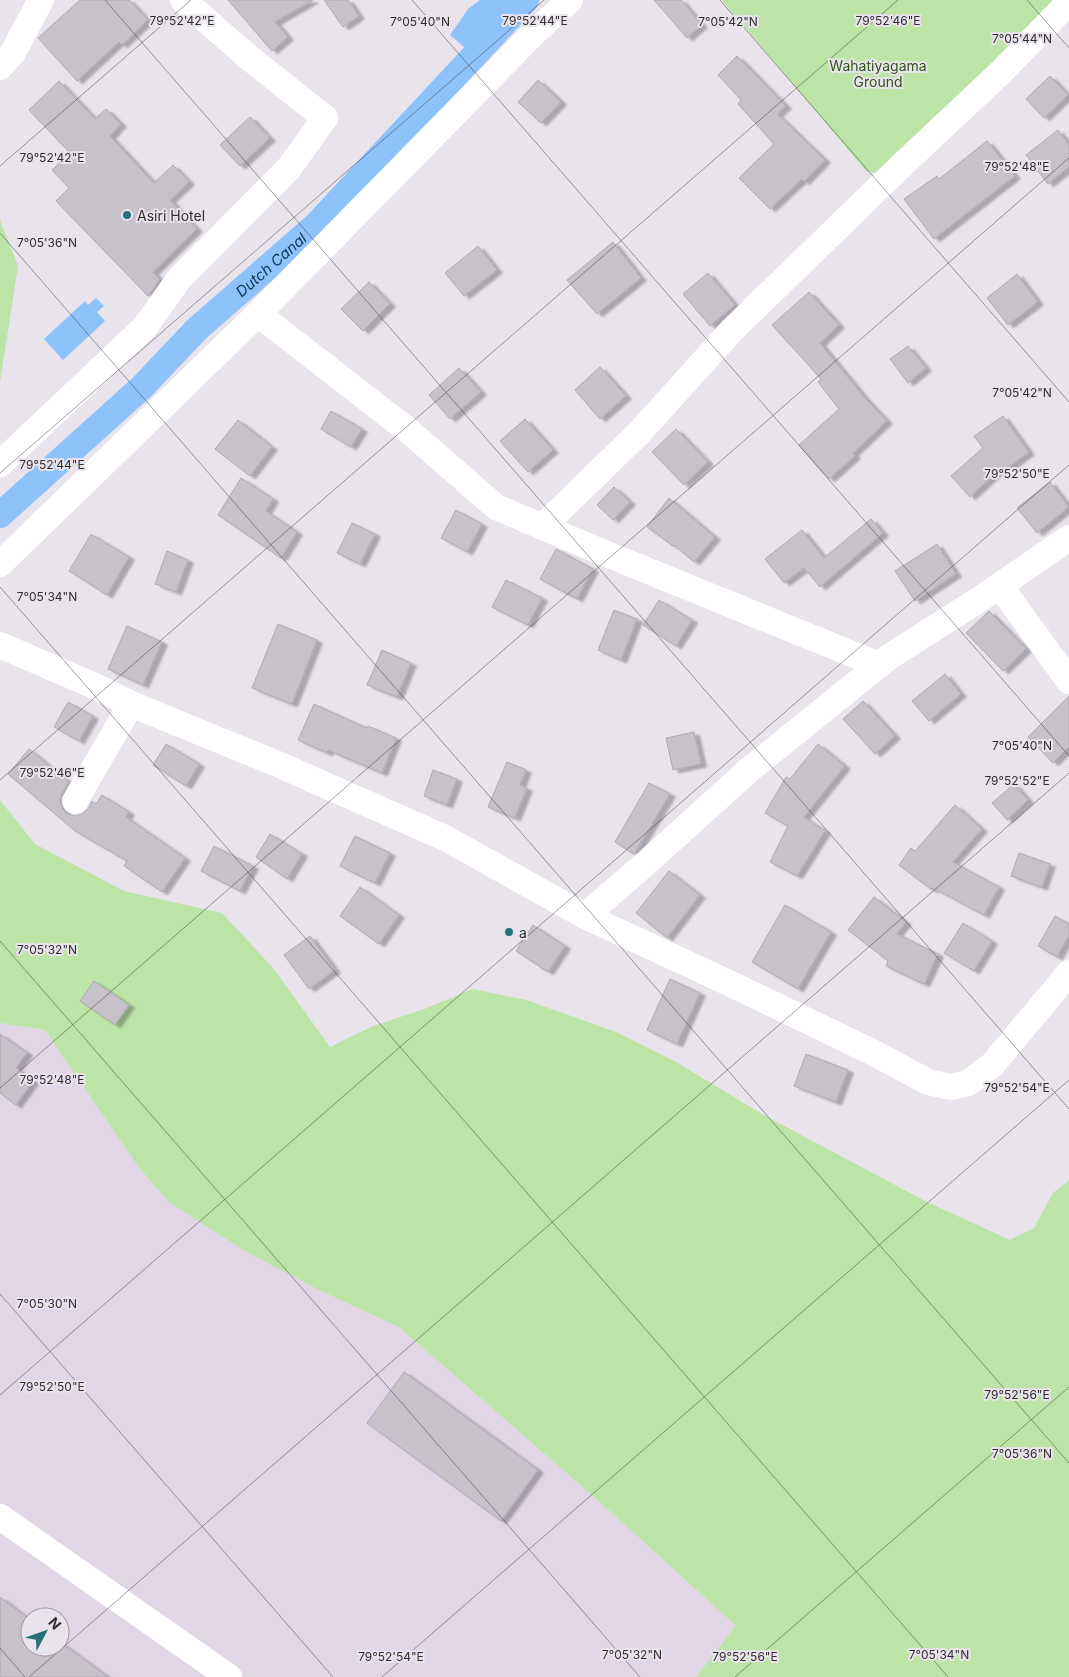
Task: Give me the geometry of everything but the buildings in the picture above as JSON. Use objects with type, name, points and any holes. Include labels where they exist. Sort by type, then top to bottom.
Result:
[{"type":"street","points":[[0,67],[12,54],[41,0]]},
{"type":"street","points":[[0,464],[145,327],[179,279],[289,168],[325,118],[247,56],[183,0]]},
{"type":"street","points":[[0,564],[258,314],[534,34],[570,0]]},
{"type":"street","points":[[542,527],[638,434],[732,330],[900,166],[1000,74],[1069,2]]},
{"type":"street","points":[[258,314],[410,432],[496,507],[879,666]]},
{"type":"street","points":[[585,916],[749,770],[889,657],[1000,586],[1069,538]]},
{"type":"street","points":[[1000,586],[1069,681]]},
{"type":"street","points":[[0,645],[131,704],[280,765],[445,838],[585,916],[731,984],[928,1082],[951,1087],[968,1083],[992,1065],[1069,973]]},
{"type":"street","points":[[75,801],[131,704]]},
{"type":"street","points":[[0,1516],[229,1677]]},
{"type":"shaded area","points":[[0,1023],[45,1030],[137,1165],[321,1291],[399,1327],[602,1504],[736,1626],[696,1677],[0,1677]]},
{"type":"green space","name":"Wahatiyagama Ground","points":[[722,0],[1052,0],[1050,7],[1017,42],[876,173],[866,171]]},
{"type":"green space","points":[[0,220],[18,266],[0,382]]},
{"type":"green space","points":[[0,800],[35,844],[124,891],[222,913],[274,969],[330,1047],[373,1026],[427,1008],[473,989],[526,1000],[616,1032],[676,1062],[762,1114],[927,1202],[1010,1240],[1034,1228],[1053,1193],[1069,1180],[1069,1677],[696,1677],[736,1626],[602,1504],[399,1327],[321,1291],[245,1251],[169,1202],[137,1165],[45,1030],[0,1023]]},
{"type":"water","points":[[480,0],[540,0],[472,54],[450,35],[468,9]]},
{"type":"water","points":[[96,298],[104,306],[97,312],[105,321],[63,360],[44,339],[85,301],[88,305]]},
{"type":"waterway","name":"Dutch Canal","points":[[0,515],[142,387],[197,329],[316,225],[526,0]]},
{"type":"place","name":"Asiri Hotel","points":[[127,215]]},
{"type":"place","name":"a","points":[[509,932]]}]
